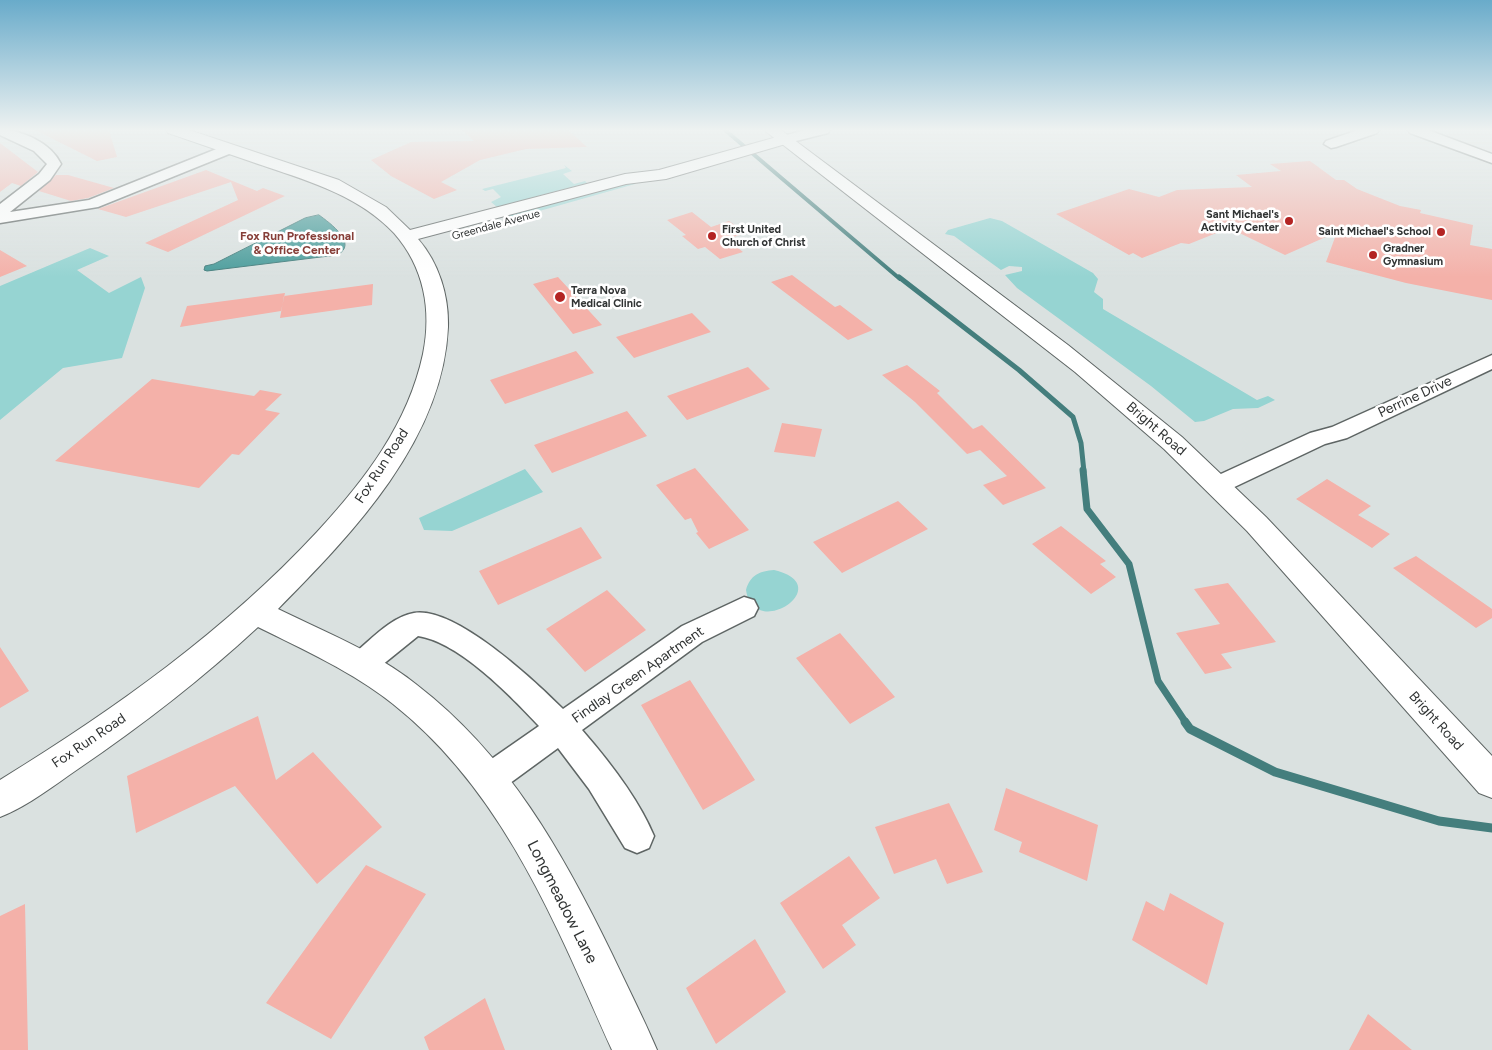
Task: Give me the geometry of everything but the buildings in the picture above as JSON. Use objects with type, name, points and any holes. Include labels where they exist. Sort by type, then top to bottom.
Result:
[{"type":"street","points":[[0,214],[15,198],[41,179]]},
{"type":"street","points":[[0,218],[92,204],[154,179]]},
{"type":"street","name":"Fox Run Road","points":[[0,800],[77,752],[156,696],[256,612],[325,543],[362,499],[391,458],[412,421],[428,380],[438,329],[437,301],[432,278],[412,241],[377,208],[356,195],[318,179]]},
{"type":"street","name":"Greendale Avenue","points":[[412,241],[637,186],[652,179]]},
{"type":"street","name":"Bright Road","points":[[828,179],[1088,370],[1172,442],[1225,491],[1268,535],[1436,724],[1492,781]]},
{"type":"street","name":"Perrine Drive","points":[[1225,491],[1318,452],[1339,433],[1492,362]]},
{"type":"street","name":"Findlay Green Apartment","points":[[491,778],[692,634],[744,608]]},
{"type":"street","name":"Longmeadow Lane","points":[[256,612],[361,665],[405,694],[454,736],[491,778],[540,853],[635,1050]]},
{"type":"street","name":"Findlay Green Apartment","points":[[361,665],[413,625],[428,624],[442,629],[468,645],[516,684],[574,743],[607,786],[637,836]]},
{"type":"shaded area","points":[[522,179],[568,179],[574,184],[585,181],[587,183],[497,207],[491,202],[501,197],[493,189],[485,191],[482,189]]},
{"type":"shaded area","points":[[629,181],[636,182],[635,184],[511,219],[505,215]]},
{"type":"shaded area","points":[[319,215],[335,228],[344,240],[343,250],[337,255],[204,270],[205,266],[214,264],[305,218]]},
{"type":"shaded area","points":[[990,218],[1002,221],[1093,273],[1098,279],[1094,292],[1103,299],[1103,309],[1257,400],[1268,396],[1275,400],[1258,408],[1233,409],[1204,421],[1195,422],[1151,386],[1017,288],[1005,275],[1022,271],[1022,267],[1009,266],[1001,270],[954,236],[945,234],[948,230]]},
{"type":"shaded area","points":[[90,248],[109,256],[77,270],[109,293],[141,277],[145,288],[122,358],[63,368],[0,420],[0,286]]},
{"type":"shaded area","points":[[525,469],[543,492],[452,531],[424,530],[419,518]]},
{"type":"shaded area","points":[[774,570],[792,577],[798,587],[796,597],[787,605],[776,610],[763,611],[752,605],[746,590],[753,577],[764,571]]},
{"type":"waterway","points":[[783,179],[900,279]]},
{"type":"waterway","points":[[899,277],[1019,370],[1073,417],[1081,443],[1084,472]]},
{"type":"waterway","points":[[1083,470],[1087,509],[1129,564],[1158,681],[1186,723]]},
{"type":"waterway","points":[[1185,722],[1190,729],[1275,772],[1439,821],[1492,828]]},
{"type":"place","name":"Sant Michael's Activity Center","points":[[1289,221]]},
{"type":"place","name":"Saint Michael's School","points":[[1441,232]]},
{"type":"place","name":"First United Church of Christ","points":[[712,236]]},
{"type":"place","name":"Gradner Gymnasium","points":[[1373,255]]},
{"type":"place","name":"Terra Nova Medical Clinic","points":[[560,297]]},
{"type":"district","name":"Fox Run Professional & Office Center","points":[[297,243]]}]
